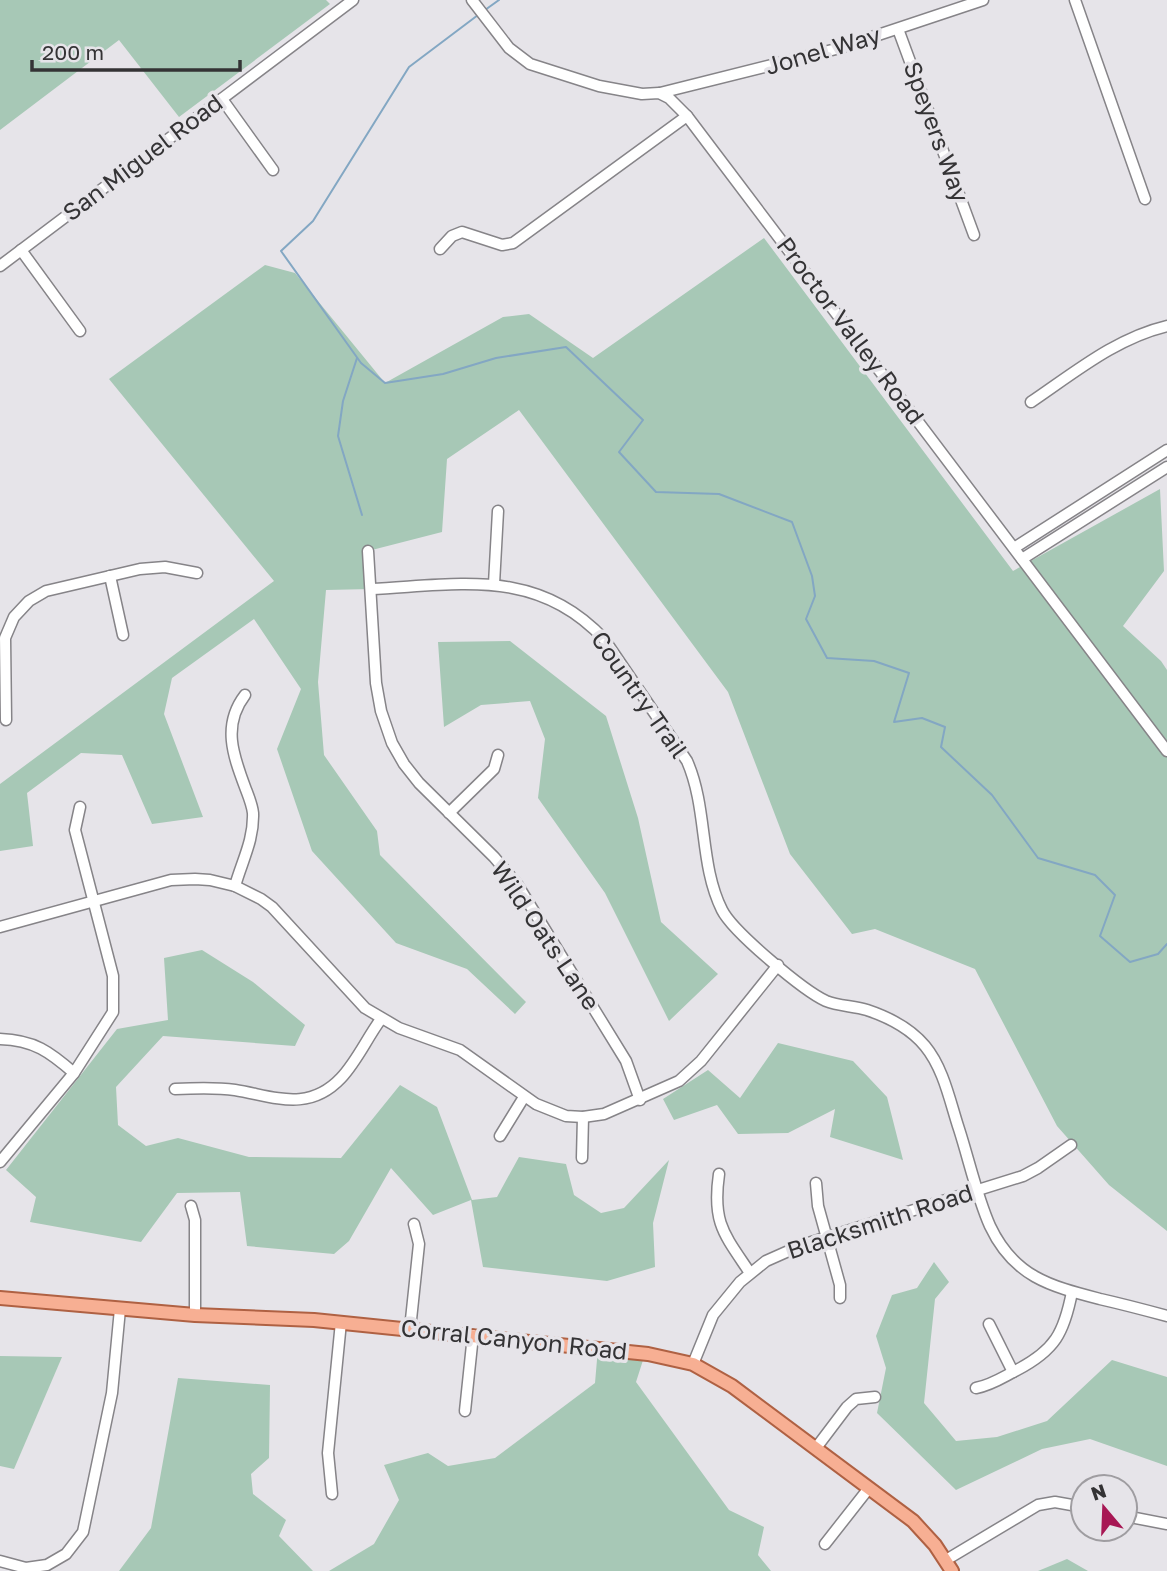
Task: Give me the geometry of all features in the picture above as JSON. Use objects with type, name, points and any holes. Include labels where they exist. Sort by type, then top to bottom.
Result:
[{"type":"main road","name":"Corral Canyon Road","points":[[0,1298],[195,1315],[341,1322],[648,1354],[693,1364],[732,1386],[913,1521],[930,1538],[949,1566]]},
{"type":"street","name":"San Miguel Road","points":[[0,266],[353,0]]},
{"type":"street","points":[[472,0],[509,48],[530,64],[598,86],[642,94],[659,93]]},
{"type":"street","name":"Jonel Way","points":[[659,93],[836,49],[984,0]]},
{"type":"street","points":[[1075,0],[1145,198]]},
{"type":"street","name":"Speyers Way","points":[[898,29],[974,235]]},
{"type":"street","name":"Proctor Valley Road","points":[[659,93],[669,98],[687,116],[1167,751]]},
{"type":"street","points":[[222,99],[274,170]]},
{"type":"street","points":[[440,249],[452,236],[463,232],[502,245],[513,243],[687,116]]},
{"type":"street","points":[[21,250],[80,331]]},
{"type":"street","points":[[1031,402],[1127,339],[1167,326]]},
{"type":"street","points":[[1014,548],[1167,450]]},
{"type":"street","points":[[1022,559],[1167,467]]},
{"type":"street","points":[[494,584],[498,511]]},
{"type":"street","name":"Wild Oats Lane","points":[[368,551],[376,683],[387,732],[411,774],[494,857],[517,884],[626,1061],[640,1100]]},
{"type":"street","points":[[6,720],[4,628],[40,594],[140,569],[165,567],[197,573]]},
{"type":"street","points":[[110,576],[123,635]]},
{"type":"street","name":"Country Trail","points":[[371,589],[494,584],[552,600],[582,619],[604,639],[670,734],[696,780],[708,867],[722,911],[750,943],[826,1001],[867,1010],[905,1028],[922,1043],[941,1074],[990,1224],[1015,1261],[1041,1281],[1072,1292],[1167,1315]]},
{"type":"street","points":[[235,886],[248,853],[253,828],[252,808],[231,743],[235,707],[245,695]]},
{"type":"street","points":[[449,813],[494,769],[498,755]]},
{"type":"street","points":[[0,1162],[74,1073],[113,1012],[113,976],[75,830],[80,807]]},
{"type":"street","points":[[0,927],[180,879],[210,880],[235,886],[272,907],[357,1000],[381,1019],[460,1050],[524,1097],[550,1111],[583,1117],[604,1114],[640,1100],[674,1085],[691,1073],[778,965]]},
{"type":"street","points":[[175,1089],[201,1087],[235,1090],[285,1100],[315,1095],[343,1076],[381,1019]]},
{"type":"street","points":[[0,1039],[15,1040],[50,1052],[74,1073]]},
{"type":"street","points":[[500,1136],[524,1097]]},
{"type":"street","points":[[582,1158],[583,1117]]},
{"type":"street","name":"Blacksmith Road","points":[[693,1364],[713,1315],[725,1297],[750,1273],[782,1252],[979,1190],[1038,1168],[1071,1145]]},
{"type":"street","points":[[719,1174],[716,1201],[720,1223],[729,1243],[750,1273]]},
{"type":"street","points":[[816,1183],[818,1206],[840,1285],[840,1298]]},
{"type":"street","points":[[191,1206],[195,1220],[195,1315]]},
{"type":"street","points":[[410,1329],[419,1244],[414,1224]]},
{"type":"street","points":[[976,1388],[991,1385],[1044,1354],[1056,1341],[1066,1321],[1072,1292]]},
{"type":"street","points":[[0,1561],[26,1568],[47,1565],[66,1554],[83,1532],[112,1393],[120,1308]]},
{"type":"street","points":[[332,1494],[328,1453],[341,1322]]},
{"type":"street","points":[[989,1324],[1013,1372]]},
{"type":"street","points":[[465,1411],[473,1335]]},
{"type":"street","points":[[816,1448],[856,1399],[875,1397]]},
{"type":"street","points":[[825,1544],[869,1488]]},
{"type":"street","points":[[949,1566],[1038,1506],[1055,1502],[1069,1504]]},
{"type":"street","points":[[1139,1519],[1167,1524]]},
{"type":"green space","points":[[0,0],[326,0],[330,4],[179,117],[119,40],[0,130]]},
{"type":"green space","points":[[764,238],[1013,571],[1160,489],[1164,571],[1123,626],[1161,661],[1167,670],[1167,1231],[1109,1185],[1057,1126],[975,969],[875,929],[852,934],[790,854],[728,692],[519,410],[447,459],[442,532],[368,551],[371,589],[326,590],[318,682],[324,755],[377,831],[380,855],[526,1002],[515,1014],[467,969],[396,943],[312,851],[277,749],[301,689],[254,619],[172,678],[164,714],[203,817],[152,824],[122,755],[81,753],[27,793],[33,846],[0,851],[0,784],[274,581],[109,379],[265,265],[295,273],[385,383],[503,317],[529,314],[593,358]]},
{"type":"green space","points":[[510,641],[606,716],[638,818],[661,922],[718,974],[669,1021],[605,893],[538,798],[545,739],[530,701],[481,705],[444,727],[438,642]]},
{"type":"green space","points":[[202,950],[253,982],[305,1025],[295,1046],[163,1036],[116,1087],[118,1125],[146,1146],[178,1138],[249,1157],[341,1158],[400,1085],[437,1107],[472,1200],[497,1197],[519,1157],[566,1164],[574,1195],[601,1213],[624,1208],[669,1160],[653,1223],[655,1267],[607,1281],[483,1267],[471,1200],[433,1215],[391,1168],[349,1241],[334,1254],[247,1246],[240,1192],[177,1193],[141,1242],[30,1222],[36,1197],[6,1170],[117,1029],[168,1020],[164,958]]},
{"type":"green space","points":[[778,1043],[853,1061],[887,1097],[903,1160],[830,1137],[835,1109],[788,1133],[738,1134],[717,1105],[674,1120],[663,1099],[708,1070],[740,1098]]},
{"type":"green space","points":[[934,1262],[949,1282],[935,1299],[924,1403],[956,1441],[997,1437],[1047,1421],[1112,1360],[1167,1377],[1167,1466],[1090,1439],[1042,1449],[956,1490],[877,1413],[886,1368],[876,1336],[892,1295],[917,1288]]},
{"type":"green space","points":[[598,1348],[645,1354],[636,1382],[729,1510],[764,1527],[758,1555],[771,1571],[329,1571],[374,1544],[399,1500],[384,1465],[428,1453],[448,1466],[495,1458],[595,1383]]},
{"type":"green space","points":[[0,1356],[62,1357],[14,1469],[0,1466]]},
{"type":"green space","points":[[178,1378],[270,1385],[269,1458],[251,1474],[253,1494],[286,1520],[279,1536],[313,1571],[119,1571],[151,1528]]},
{"type":"green space","points":[[1067,1559],[1088,1571],[1038,1571]]},
{"type":"waterway","points":[[485,10],[499,0]]},
{"type":"waterway","points":[[478,15],[409,67],[313,221],[281,251],[361,363],[385,383],[443,374],[496,358],[566,347],[643,420],[619,452],[656,492],[719,494],[792,522],[812,576],[815,596],[806,619],[827,658],[874,661],[909,673],[894,722],[922,718],[945,727],[941,747],[992,795],[1038,858],[1095,875],[1115,895],[1100,936],[1130,962],[1158,954],[1167,944]]},
{"type":"waterway","points":[[357,358],[343,401],[338,436],[362,515]]}]
